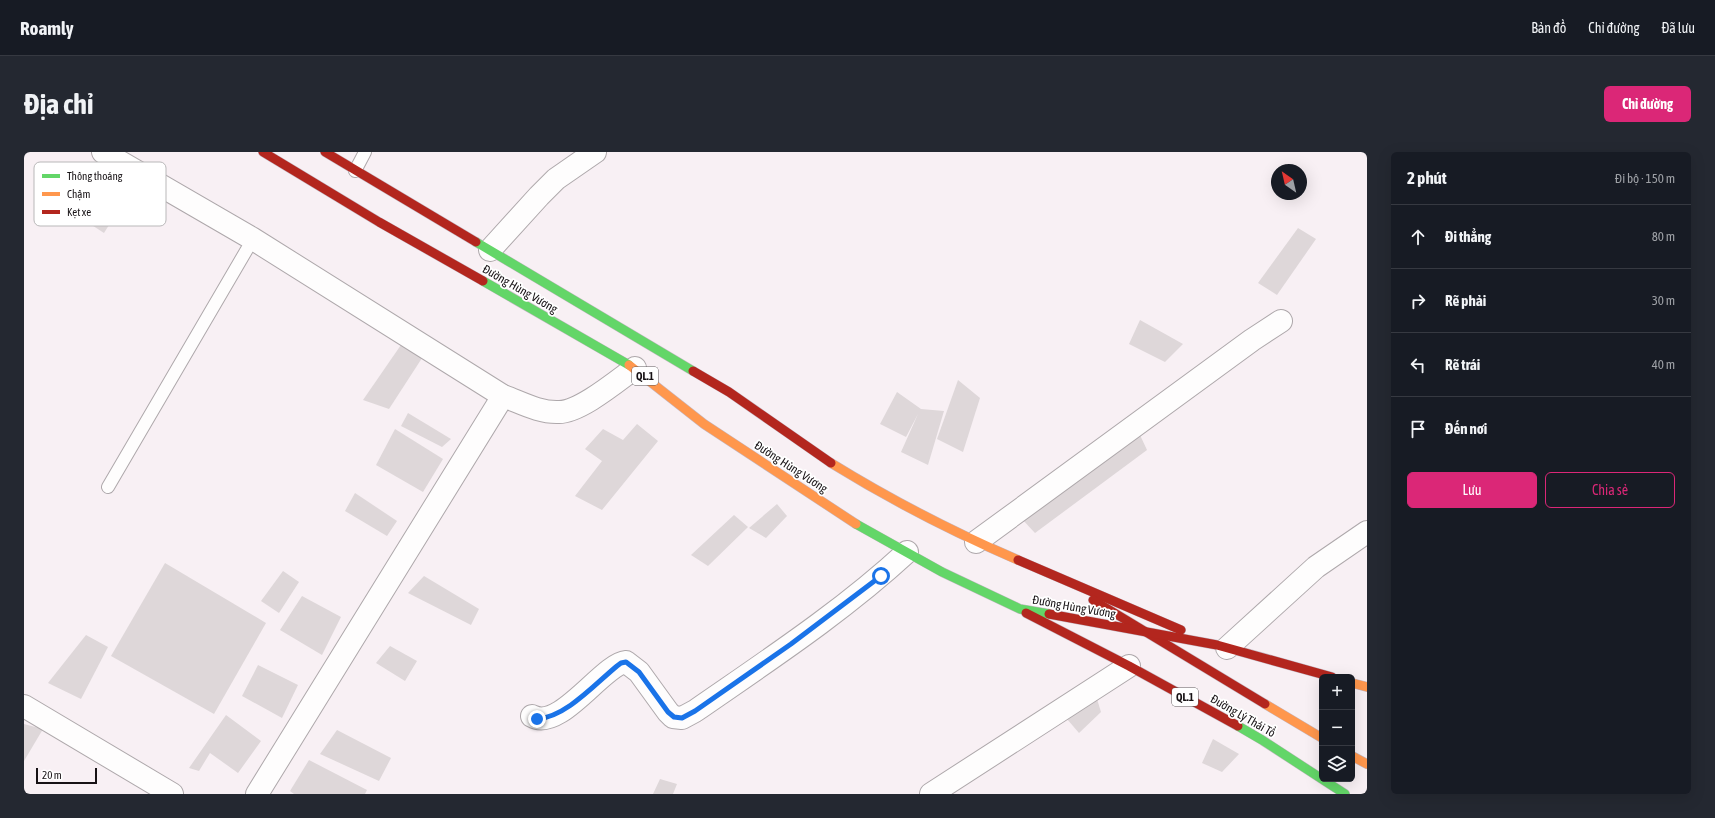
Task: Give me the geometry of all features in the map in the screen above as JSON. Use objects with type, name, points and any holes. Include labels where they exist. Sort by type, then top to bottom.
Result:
[{"type":"main road","name":"Đường Hùng Vương","points":[[263,152],[635,368],[704,424],[787,480],[854,522],[942,572],[1020,609],[1222,647],[1321,674]]},
{"type":"main road","name":"Đường Hùng Vương","points":[[325,152],[729,392],[809,449],[876,491],[976,542],[1222,647]]},
{"type":"main road","points":[[391,206],[399,196]]},
{"type":"main road","name":"Đường Lý Thái Tổ","points":[[1042,571],[1150,633],[1319,736]]},
{"type":"main road","name":"Đường Lý Thái Tổ","points":[[1020,609],[1129,666],[1262,740],[1345,794]]},
{"type":"main road","points":[[1355,684],[1367,687]]},
{"type":"main road","points":[[1355,758],[1367,764]]},
{"type":"street","points":[[103,152],[120,162]]},
{"type":"street","points":[[490,250],[552,183],[595,152]]},
{"type":"street","points":[[166,189],[253,239],[503,396],[541,410],[559,412],[577,408],[635,368]]},
{"type":"street","points":[[976,542],[1252,340],[1281,321]]},
{"type":"street","points":[[257,794],[503,396]]},
{"type":"street","points":[[1222,647],[1316,567],[1367,532]]},
{"type":"street","points":[[532,716],[537,719],[556,714],[571,704],[621,663],[626,662],[639,672],[668,712],[674,717],[682,718],[695,711],[791,644],[881,576],[907,552]]},
{"type":"street","points":[[931,794],[1129,666]]},
{"type":"street","points":[[24,706],[172,794]]},
{"type":"lane","points":[[355,171],[365,152]]},
{"type":"lane","points":[[108,487],[253,239]]},
{"type":"building","points":[[93,226],[108,226],[104,233]]},
{"type":"building","points":[[1298,228],[1316,239],[1277,295],[1258,283]]},
{"type":"building","points":[[1140,320],[1183,344],[1165,362],[1129,344]]},
{"type":"building","points":[[403,342],[424,355],[389,409],[363,400]]},
{"type":"building","points":[[958,380],[980,398],[963,452],[937,439]]},
{"type":"building","points":[[897,392],[921,409],[944,411],[928,465],[901,452],[918,414],[906,437],[880,424]]},
{"type":"building","points":[[408,413],[451,439],[442,447],[401,426]]},
{"type":"building","points":[[637,424],[658,441],[602,510],[575,496],[602,461],[585,449],[603,429],[623,440]]},
{"type":"building","points":[[395,429],[443,459],[423,492],[376,465]]},
{"type":"building","points":[[1140,435],[1147,450],[1035,533],[1021,518]]},
{"type":"building","points":[[355,493],[397,521],[387,536],[345,511]]},
{"type":"building","points":[[777,504],[787,516],[766,538],[749,528]]},
{"type":"building","points":[[734,515],[748,527],[708,566],[691,555]]},
{"type":"building","points":[[165,563],[266,623],[214,714],[111,656]]},
{"type":"building","points":[[283,571],[299,582],[279,613],[261,601]]},
{"type":"building","points":[[424,576],[479,609],[471,625],[408,593]]},
{"type":"building","points":[[302,596],[341,617],[322,655],[280,630]]},
{"type":"building","points":[[86,635],[108,647],[81,699],[48,683]]},
{"type":"building","points":[[390,646],[417,661],[405,681],[376,663]]},
{"type":"building","points":[[258,665],[298,685],[282,718],[242,696]]},
{"type":"building","points":[[1097,699],[1101,712],[1079,733],[1067,719]]},
{"type":"building","points":[[226,715],[261,741],[238,773],[210,753],[199,771],[189,768]]},
{"type":"building","points":[[24,724],[43,729],[24,761]]},
{"type":"building","points":[[337,730],[391,758],[379,781],[320,754]]},
{"type":"building","points":[[1213,739],[1239,754],[1222,772],[1202,763]]},
{"type":"building","points":[[309,760],[367,790],[365,794],[294,794],[290,791]]},
{"type":"building","points":[[660,779],[677,784],[673,794],[653,794]]},
{"type":"traffic: fast","points":[[476,242],[693,371]]},
{"type":"traffic: fast","points":[[483,281],[629,365]]},
{"type":"traffic: fast","points":[[856,524],[942,572],[1020,609],[1049,614]]},
{"type":"traffic: fast","points":[[1238,726],[1345,794]]},
{"type":"traffic: slow","points":[[629,365],[704,424],[856,524]]},
{"type":"traffic: slow","points":[[831,463],[876,490],[923,515],[1018,560]]},
{"type":"traffic: slow","points":[[1355,684],[1367,687]]},
{"type":"traffic: slow","points":[[1265,704],[1319,736]]},
{"type":"traffic: slow","points":[[1355,758],[1367,764]]},
{"type":"traffic: jam","points":[[263,152],[379,222],[483,281]]},
{"type":"traffic: jam","points":[[325,152],[476,242]]},
{"type":"traffic: jam","points":[[693,371],[729,392],[831,463]]},
{"type":"traffic: jam","points":[[1018,560],[1181,630]]},
{"type":"traffic: jam","points":[[1093,600],[1265,704]]},
{"type":"traffic: jam","points":[[1026,613],[1129,666],[1238,726]]},
{"type":"traffic: jam","points":[[1049,614],[1217,645],[1321,674]]},
{"type":"route","points":[[537,719],[556,714],[571,704],[621,663],[626,662],[639,672],[668,712],[674,717],[682,718],[695,711],[791,644],[881,576]]}]
